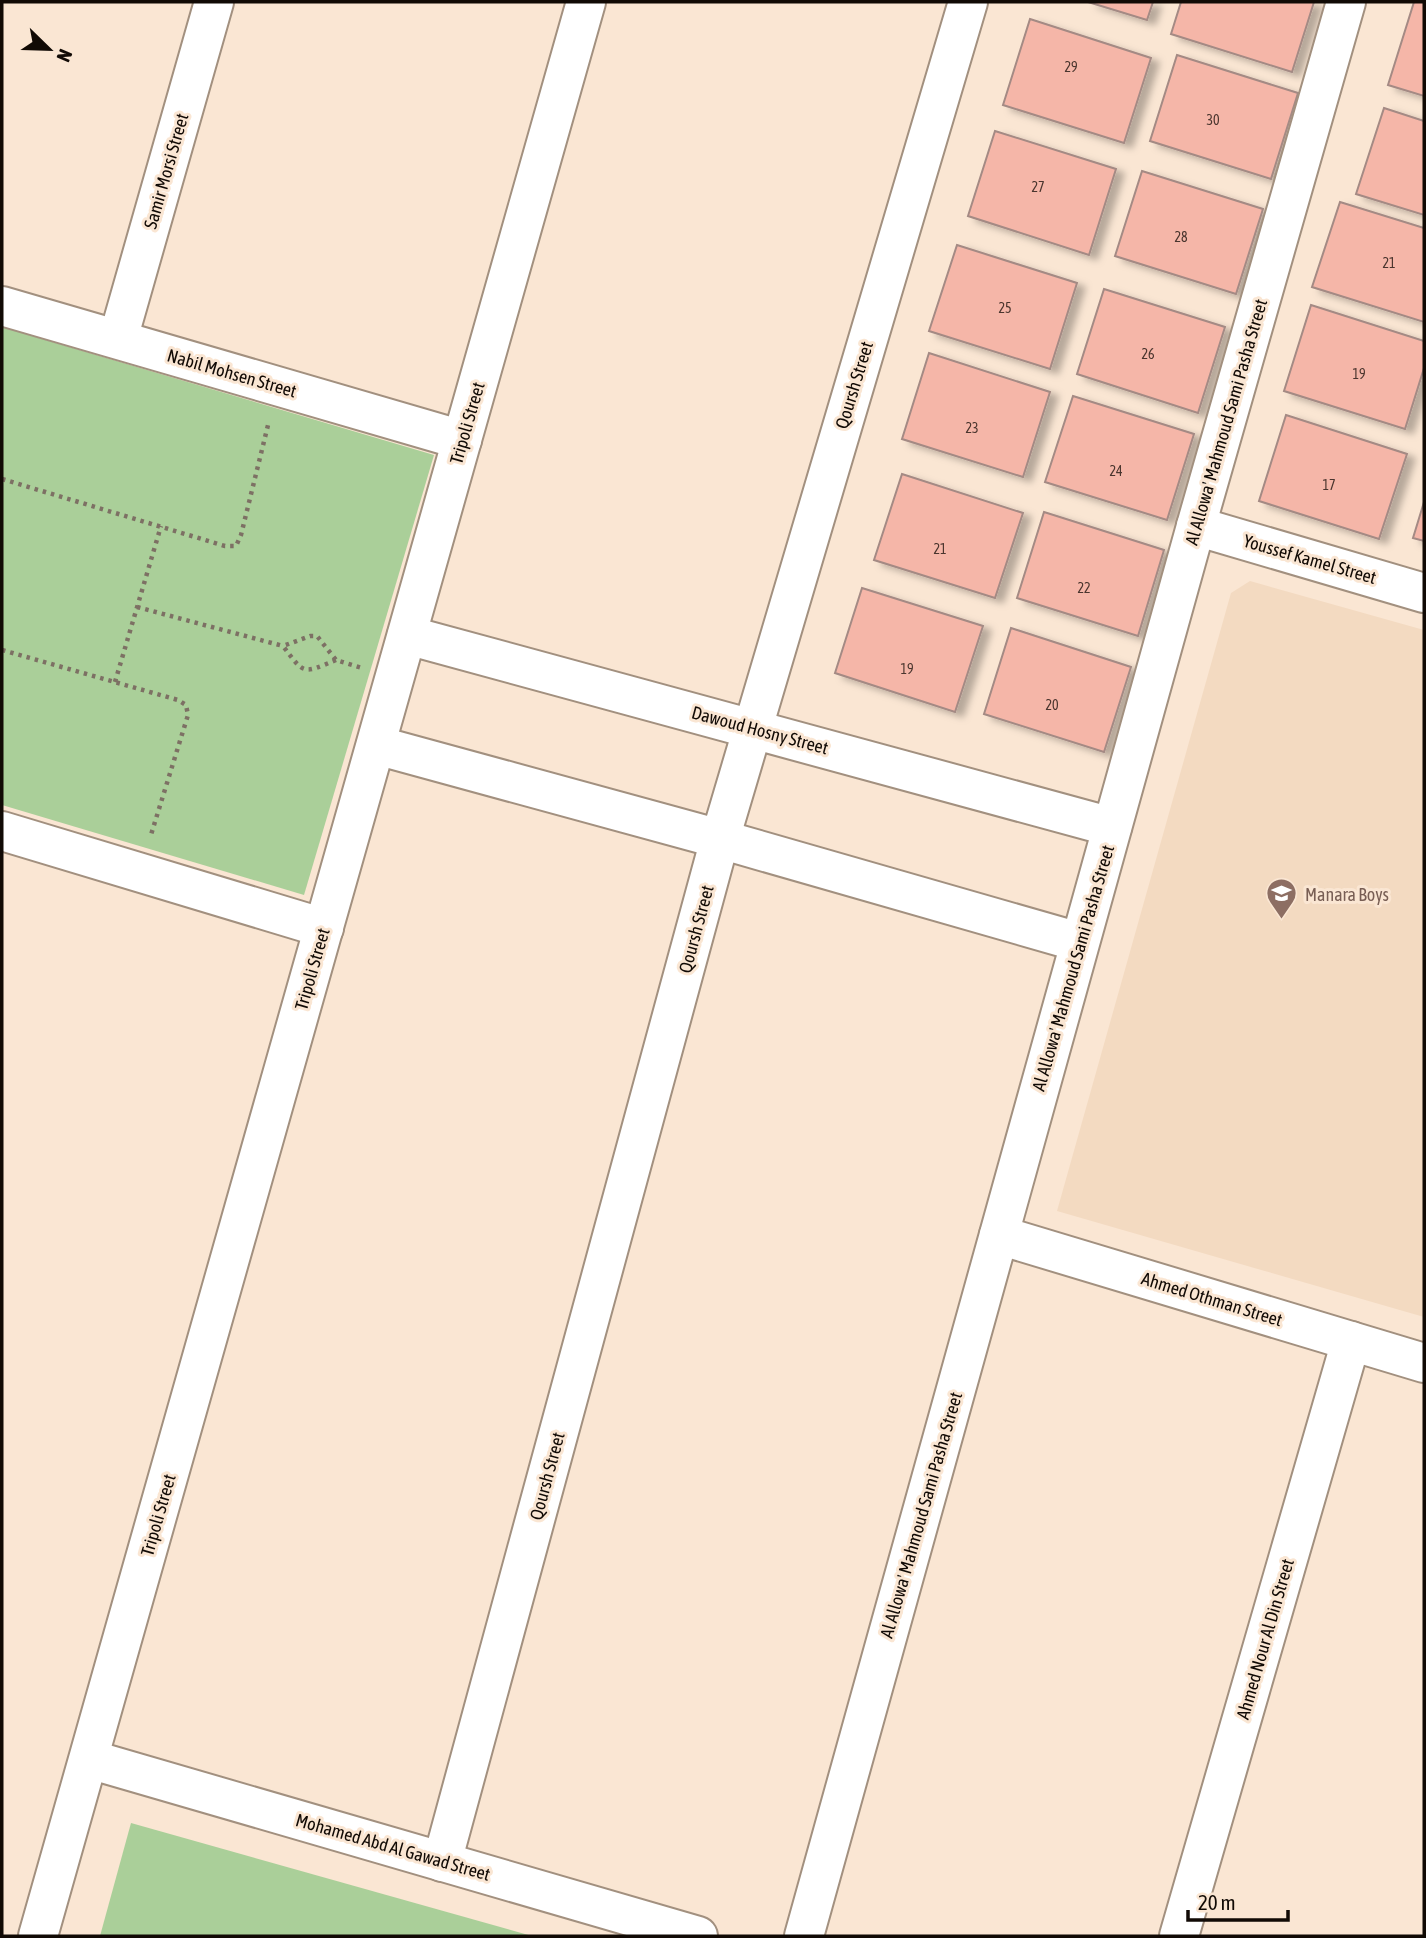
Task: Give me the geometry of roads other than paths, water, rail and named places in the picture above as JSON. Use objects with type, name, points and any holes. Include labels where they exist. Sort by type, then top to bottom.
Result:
[{"type":"street","name":"Samir Morsi Street","points":[[118,340],[214,2]]},
{"type":"street","name":"Tripoli Street","points":[[38,1936],[586,2]]},
{"type":"street","name":"Qoursh Street","points":[[442,1862],[720,839],[968,2]]},
{"type":"street","name":"Al Allowa' Mahmoud Sami Pasha Street","points":[[804,1936],[1079,943],[1346,2]]},
{"type":"street","name":"Nabil Mohsen Street","points":[[2,306],[462,440]]},
{"type":"street","name":"Youssef Kamel Street","points":[[1196,526],[1424,593]]},
{"type":"street","name":"Dawoud Hosny Street","points":[[407,635],[1112,827]]},
{"type":"street","points":[[376,745],[720,839],[1079,943]]},
{"type":"street","points":[[2,831],[324,928]]},
{"type":"street","name":"Ahmed Othman Street","points":[[999,1235],[1424,1363]]},
{"type":"street","name":"Ahmed Nour Al Din Street","points":[[1179,1936],[1351,1341]]},
{"type":"street","name":"Mohamed Abd Al Gawad Street","points":[[89,1759],[698,1936]]},
{"type":"place","name":"Manara Boys","points":[[1282,921]]}]
